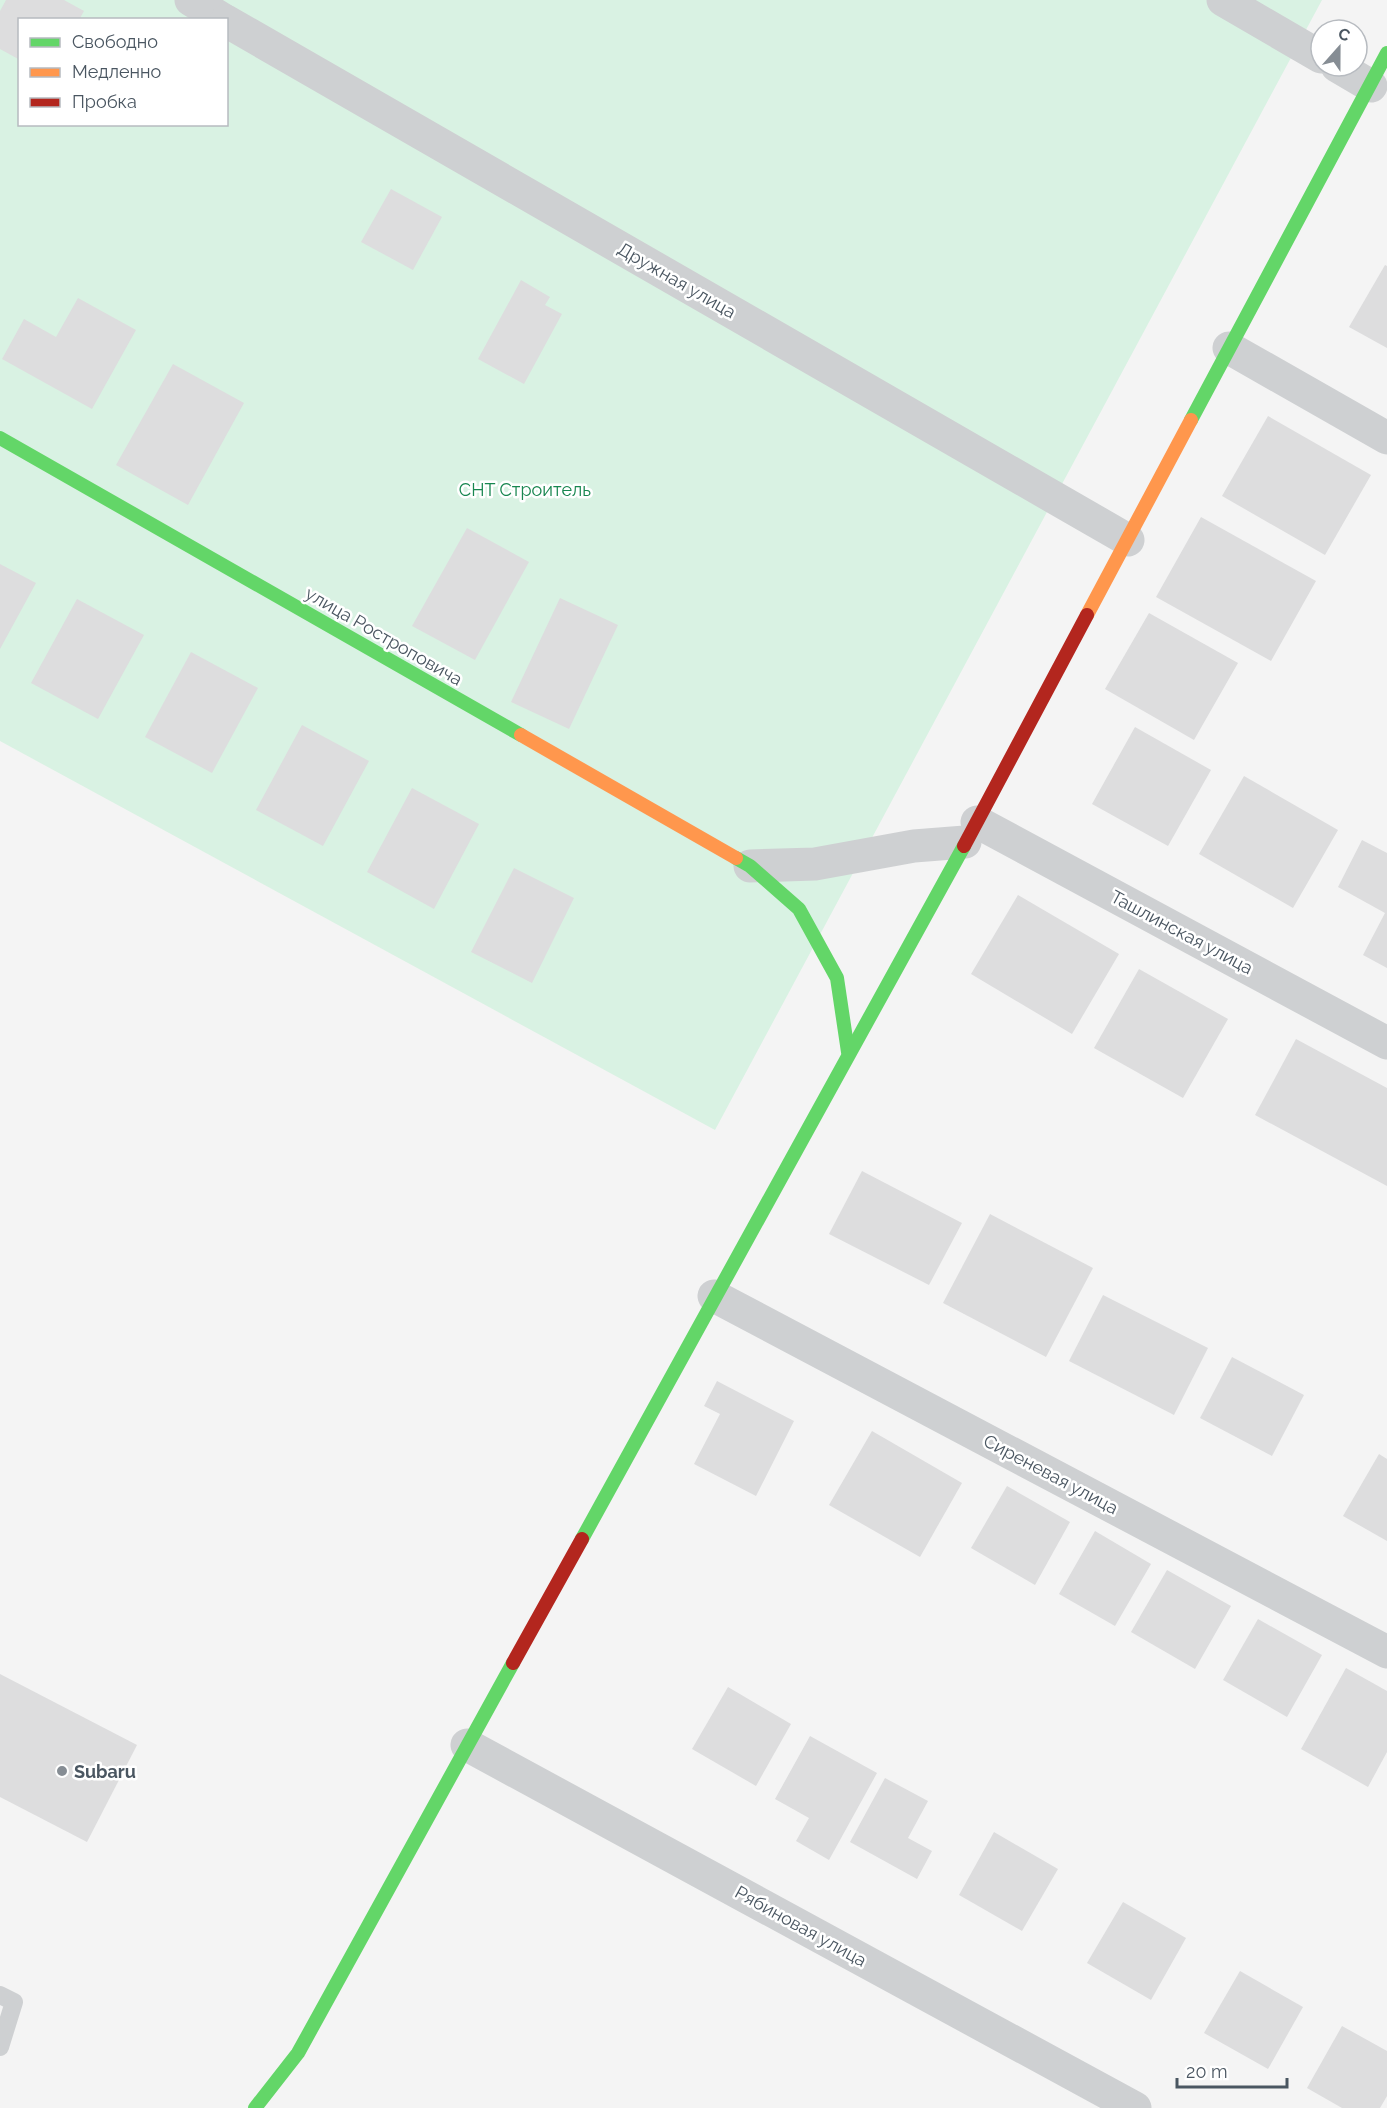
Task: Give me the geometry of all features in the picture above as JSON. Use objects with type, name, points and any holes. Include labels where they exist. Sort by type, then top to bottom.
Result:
[{"type":"street","name":"Дружная улица","points":[[190,0],[222,18]]},
{"type":"street","points":[[1223,0],[1309,50]]},
{"type":"street","name":"Дружная улица","points":[[228,22],[1128,540]]},
{"type":"street","points":[[255,2108],[298,2053],[971,832],[1387,53]]},
{"type":"street","points":[[1357,78],[1371,86]]},
{"type":"street","points":[[1229,348],[1387,438]]},
{"type":"street","name":"улица Ростроповича","points":[[0,438],[750,866],[799,909],[837,978],[848,1052]]},
{"type":"street","points":[[750,866],[815,864],[914,846],[971,832]]},
{"type":"street","name":"Ташлинская улица","points":[[971,832],[1387,1042]]},
{"type":"street","name":"Сиреневая улица","points":[[714,1296],[1387,1652]]},
{"type":"street","name":"Рябиновая улица","points":[[466,1745],[1135,2108]]},
{"type":"lane","points":[[0,1995],[14,2002],[0,2047]]},
{"type":"green space","name":"СНТ Строитель","points":[[0,0],[1322,0],[1312,18],[1309,18],[1309,24],[715,1130],[0,741]]},
{"type":"building","points":[[6,0],[64,0],[84,11],[80,18],[18,18],[18,59],[0,49],[0,11]]},
{"type":"building","points":[[391,189],[442,217],[413,270],[361,242]]},
{"type":"building","points":[[1385,265],[1387,266],[1387,348],[1349,327]]},
{"type":"building","points":[[521,280],[550,297],[545,305],[562,314],[524,384],[478,359]]},
{"type":"building","points":[[78,298],[136,330],[92,409],[2,359],[24,319],[56,337]]},
{"type":"building","points":[[173,364],[244,403],[188,505],[116,465]]},
{"type":"building","points":[[1268,416],[1371,475],[1325,555],[1222,496]]},
{"type":"building","points":[[1201,517],[1316,581],[1271,661],[1156,597]]},
{"type":"building","points":[[467,528],[529,562],[475,660],[412,626]]},
{"type":"building","points":[[0,564],[36,583],[0,649]]},
{"type":"building","points":[[560,598],[618,625],[569,729],[511,702]]},
{"type":"building","points":[[77,599],[144,635],[98,719],[31,683]]},
{"type":"building","points":[[1149,613],[1238,663],[1194,740],[1105,689]]},
{"type":"building","points":[[191,652],[258,688],[212,773],[145,737]]},
{"type":"building","points":[[302,725],[369,761],[323,846],[256,810]]},
{"type":"building","points":[[1135,727],[1211,770],[1168,846],[1092,804]]},
{"type":"building","points":[[1244,776],[1338,830],[1293,908],[1199,854]]},
{"type":"building","points":[[412,788],[479,824],[434,909],[367,872]]},
{"type":"building","points":[[1362,840],[1387,853],[1387,968],[1363,955],[1385,913],[1338,887]]},
{"type":"building","points":[[514,868],[574,898],[532,983],[471,952]]},
{"type":"building","points":[[1018,895],[1119,954],[1072,1034],[971,974]]},
{"type":"building","points":[[1139,969],[1228,1019],[1183,1098],[1094,1048]]},
{"type":"building","points":[[1296,1039],[1387,1088],[1387,1186],[1255,1115]]},
{"type":"building","points":[[862,1171],[962,1223],[929,1285],[829,1234]]},
{"type":"building","points":[[990,1214],[1093,1268],[1046,1357],[943,1303]]},
{"type":"building","points":[[1103,1295],[1208,1348],[1174,1415],[1069,1361]]},
{"type":"building","points":[[1232,1357],[1304,1395],[1272,1456],[1200,1418]]},
{"type":"building","points":[[717,1381],[794,1421],[756,1496],[694,1464],[720,1414],[704,1406]]},
{"type":"building","points":[[872,1431],[962,1483],[920,1557],[829,1505]]},
{"type":"building","points":[[1379,1454],[1387,1459],[1387,1541],[1343,1516]]},
{"type":"building","points":[[1007,1486],[1070,1522],[1035,1585],[971,1548]]},
{"type":"building","points":[[1095,1531],[1151,1564],[1115,1626],[1059,1594]]},
{"type":"building","points":[[1167,1570],[1231,1606],[1195,1669],[1131,1632]]},
{"type":"building","points":[[1258,1619],[1322,1655],[1287,1717],[1223,1680]]},
{"type":"building","points":[[1346,1668],[1387,1691],[1387,1752],[1368,1787],[1301,1749]]},
{"type":"building","name":"Subaru","points":[[0,1674],[137,1745],[87,1842],[0,1797]]},
{"type":"building","points":[[728,1687],[791,1724],[756,1786],[692,1749]]},
{"type":"building","points":[[810,1736],[877,1773],[829,1860],[796,1841],[809,1818],[775,1799]]},
{"type":"building","points":[[885,1778],[928,1801],[908,1838],[932,1851],[917,1879],[850,1842]]},
{"type":"building","points":[[994,1832],[1058,1869],[1022,1931],[959,1895]]},
{"type":"building","points":[[1123,1902],[1186,1938],[1151,2000],[1087,1963]]},
{"type":"building","points":[[1240,1971],[1303,2007],[1268,2069],[1204,2033]]},
{"type":"building","points":[[1342,2026],[1387,2051],[1387,2096],[1380,2108],[1342,2108],[1307,2088]]},
{"type":"traffic: fast","points":[[1191,420],[1387,53]]},
{"type":"traffic: fast","points":[[0,438],[521,735]]},
{"type":"traffic: fast","points":[[582,1539],[964,846]]},
{"type":"traffic: fast","points":[[736,858],[750,866],[799,909],[837,978],[848,1052]]},
{"type":"traffic: fast","points":[[255,2108],[298,2053],[513,1663]]},
{"type":"traffic: slow","points":[[1087,615],[1191,420]]},
{"type":"traffic: slow","points":[[521,735],[736,858]]},
{"type":"traffic: jam","points":[[964,846],[1087,615]]},
{"type":"traffic: jam","points":[[513,1663],[582,1539]]},
{"type":"place","name":"Subaru","points":[[62,1771]]}]
